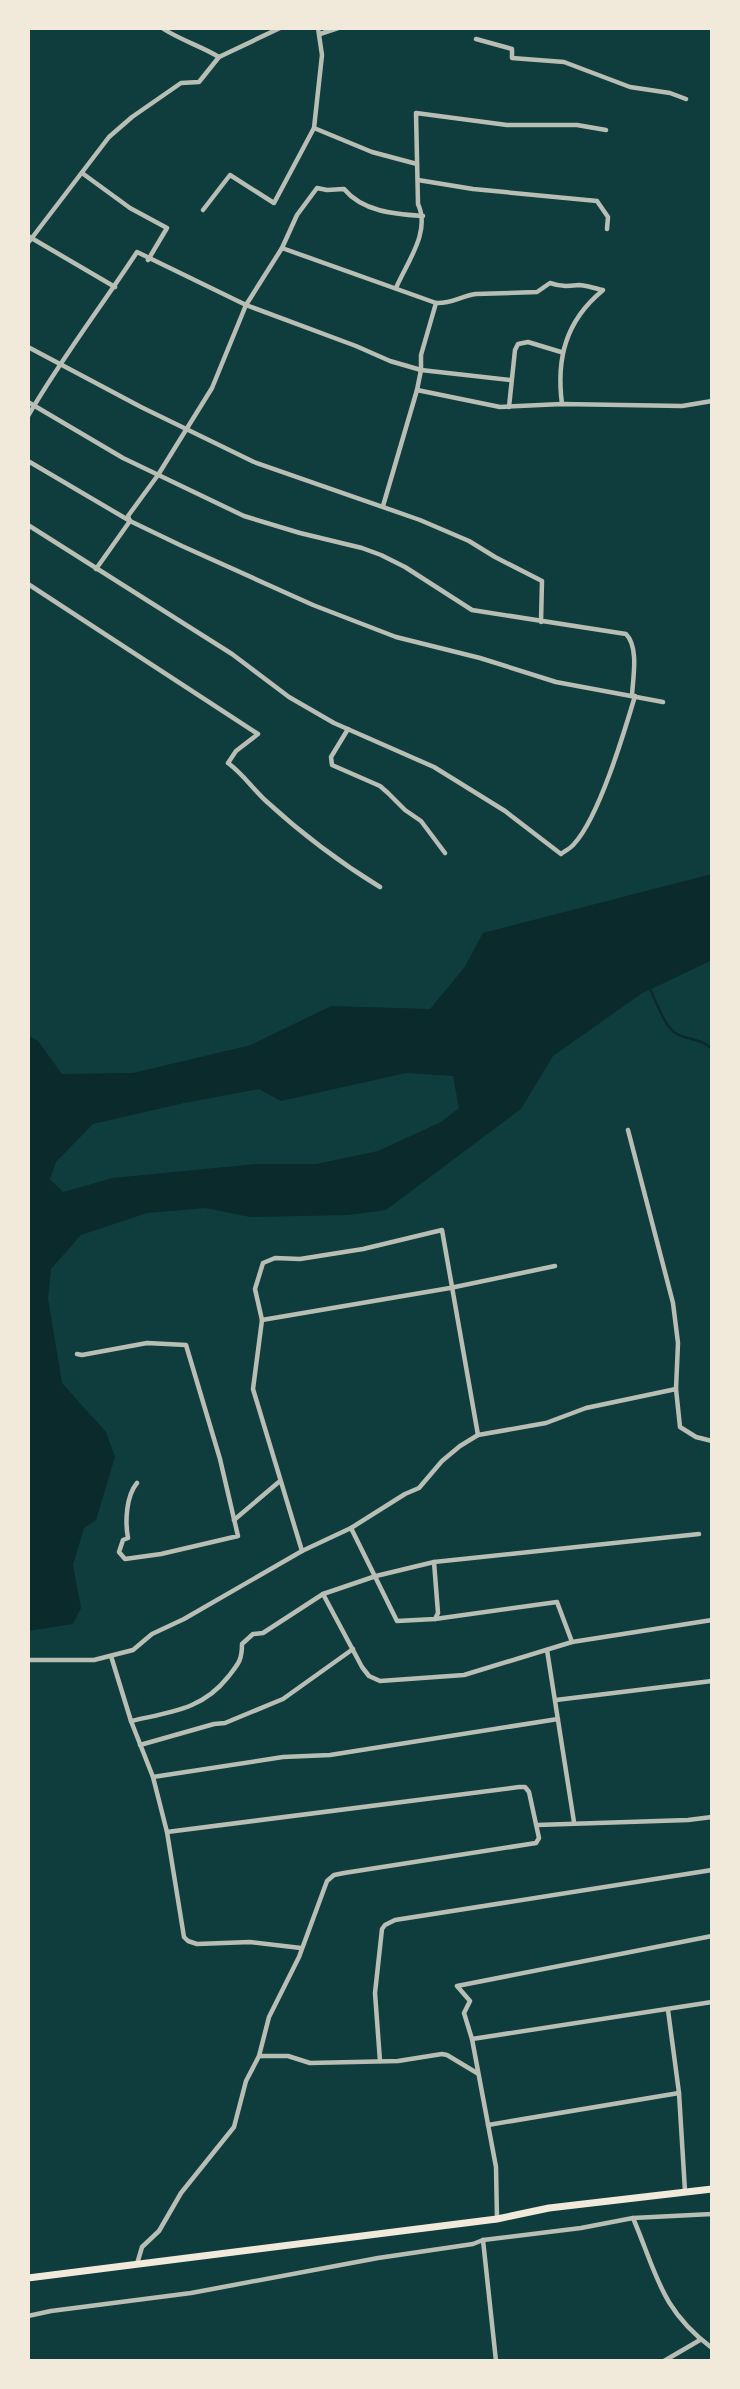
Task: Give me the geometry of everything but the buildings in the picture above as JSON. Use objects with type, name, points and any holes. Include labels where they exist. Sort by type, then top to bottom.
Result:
[{"type":"highway","points":[[28,2278],[712,2189]]},
{"type":"street","points":[[162,28],[180,40],[219,57]]},
{"type":"street","points":[[115,286],[29,239],[109,137],[132,117],[181,83],[200,82],[219,57],[280,28]]},
{"type":"street","points":[[203,210],[230,175],[274,203],[314,128],[320,78],[319,31],[338,28]]},
{"type":"street","points":[[476,39],[512,49],[512,58],[536,62],[564,62],[630,87],[670,93],[686,99]]},
{"type":"street","points":[[396,288],[422,231],[423,216],[418,204],[416,113],[506,125],[577,125],[606,130]]},
{"type":"street","points":[[314,128],[372,152],[417,164]]},
{"type":"street","points":[[82,173],[130,208],[167,228],[148,260]]},
{"type":"street","points":[[418,180],[473,189],[597,201],[608,217],[607,229]]},
{"type":"street","points":[[130,521],[128,516],[158,475],[212,388],[246,306],[282,248],[297,215],[317,188],[344,189],[352,198],[380,211],[423,216]]},
{"type":"street","points":[[282,248],[436,303],[447,304],[466,295],[537,292],[550,283],[563,287],[572,288],[579,285],[603,290],[580,313],[561,352],[559,384],[562,404]]},
{"type":"street","points":[[28,416],[59,365],[137,252],[148,260],[246,306],[390,361],[421,370],[511,380]]},
{"type":"street","points":[[383,506],[417,390],[421,355],[436,303]]},
{"type":"street","points":[[509,407],[514,351],[522,342],[561,352]]},
{"type":"street","points":[[28,346],[59,365],[254,462],[383,506],[469,541],[542,581],[541,622]]},
{"type":"street","points":[[417,390],[483,405],[509,407],[562,404],[682,406],[712,401]]},
{"type":"street","points":[[28,402],[123,457],[244,516],[381,555],[405,567],[472,610],[629,636],[634,670],[633,696],[623,737],[597,803],[581,835],[561,855],[505,811],[434,767],[334,723],[289,697],[232,654],[28,525]]},
{"type":"street","points":[[28,461],[130,521],[313,605],[396,636],[480,657],[556,682],[663,702]]},
{"type":"street","points":[[96,569],[130,521]]},
{"type":"street","points":[[28,584],[258,734],[236,751],[228,762],[265,800],[321,849],[380,887]]},
{"type":"street","points":[[348,729],[331,757],[332,765],[380,786],[421,821],[444,853]]},
{"type":"street","points":[[628,1130],[673,1303],[678,1343],[676,1389],[680,1427],[696,1437],[712,1441]]},
{"type":"street","points":[[302,1551],[253,1389],[262,1320],[255,1289],[263,1263],[275,1258],[311,1258],[375,1247],[439,1230],[444,1233],[450,1288],[478,1435]]},
{"type":"street","points":[[262,1320],[450,1288],[555,1266]]},
{"type":"street","points":[[78,1354],[147,1343],[186,1345],[238,1536],[161,1554],[125,1559],[119,1552],[124,1540],[128,1538],[125,1525],[131,1490],[136,1483]]},
{"type":"street","points":[[28,1660],[74,1661],[134,1650],[152,1634],[184,1619],[302,1551],[351,1528],[419,1488],[442,1461],[478,1435],[546,1423],[586,1408],[676,1389]]},
{"type":"street","points":[[234,1520],[280,1481]]},
{"type":"street","points":[[351,1528],[395,1620],[406,1622],[435,1619],[557,1602],[572,1642]]},
{"type":"street","points":[[131,1721],[191,1707],[207,1699],[218,1691],[242,1659],[243,1644],[253,1634],[263,1633],[323,1594],[376,1576],[434,1562],[699,1534]]},
{"type":"street","points":[[434,1562],[438,1613],[435,1619]]},
{"type":"street","points":[[323,1594],[369,1676],[380,1681],[464,1675],[572,1642],[712,1620]]},
{"type":"street","points":[[139,1745],[225,1723],[283,1699],[353,1649]]},
{"type":"street","points":[[547,1650],[574,1822]]},
{"type":"street","points":[[111,1656],[139,1745],[153,1777],[167,1832],[184,1937],[197,1944],[250,1942],[302,1948]]},
{"type":"street","points":[[556,1700],[712,1681]]},
{"type":"street","points":[[153,1777],[283,1757],[330,1755],[558,1719]]},
{"type":"street","points":[[137,2264],[142,2247],[159,2231],[181,2193],[234,2127],[246,2081],[259,2056],[269,2017],[302,1948],[327,1881],[334,1875],[536,1843],[539,1838],[529,1792],[525,1787],[167,1832]]},
{"type":"street","points":[[537,1825],[688,1821],[712,1817]]},
{"type":"street","points":[[380,2061],[375,1993],[382,1929],[389,1922],[712,1870]]},
{"type":"street","points":[[497,2219],[497,2175],[472,2039],[464,2013],[470,2001],[457,1986],[712,1936]]},
{"type":"street","points":[[472,2039],[712,2002]]},
{"type":"street","points":[[668,2010],[679,2093],[685,2192]]},
{"type":"street","points":[[259,2056],[288,2056],[310,2063],[398,2061],[442,2054],[477,2073]]},
{"type":"street","points":[[488,2125],[679,2093]]},
{"type":"street","points":[[28,2316],[191,2293],[378,2258],[473,2244],[483,2240],[581,2228],[633,2218],[712,2214]]},
{"type":"street","points":[[633,2218],[665,2299],[685,2326],[712,2348]]},
{"type":"street","points":[[483,2240],[496,2361]]},
{"type":"street","points":[[664,2361],[700,2340]]},
{"type":"water","points":[[712,874],[712,960],[641,994],[553,1056],[521,1109],[386,1210],[348,1215],[250,1217],[205,1208],[147,1213],[81,1235],[51,1269],[48,1299],[62,1383],[106,1432],[115,1457],[96,1520],[84,1528],[73,1565],[81,1608],[73,1624],[28,1631],[28,1035],[38,1041],[62,1074],[133,1073],[251,1045],[331,1006],[430,1009],[464,968],[483,933]],"holes":[[[406,1073],[453,1076],[459,1108],[441,1122],[378,1151],[316,1164],[256,1164],[113,1178],[63,1192],[50,1179],[56,1162],[93,1124],[259,1089],[281,1101]]]},
{"type":"waterway","points":[[649,987],[672,1031],[704,1043],[712,1049]]}]
